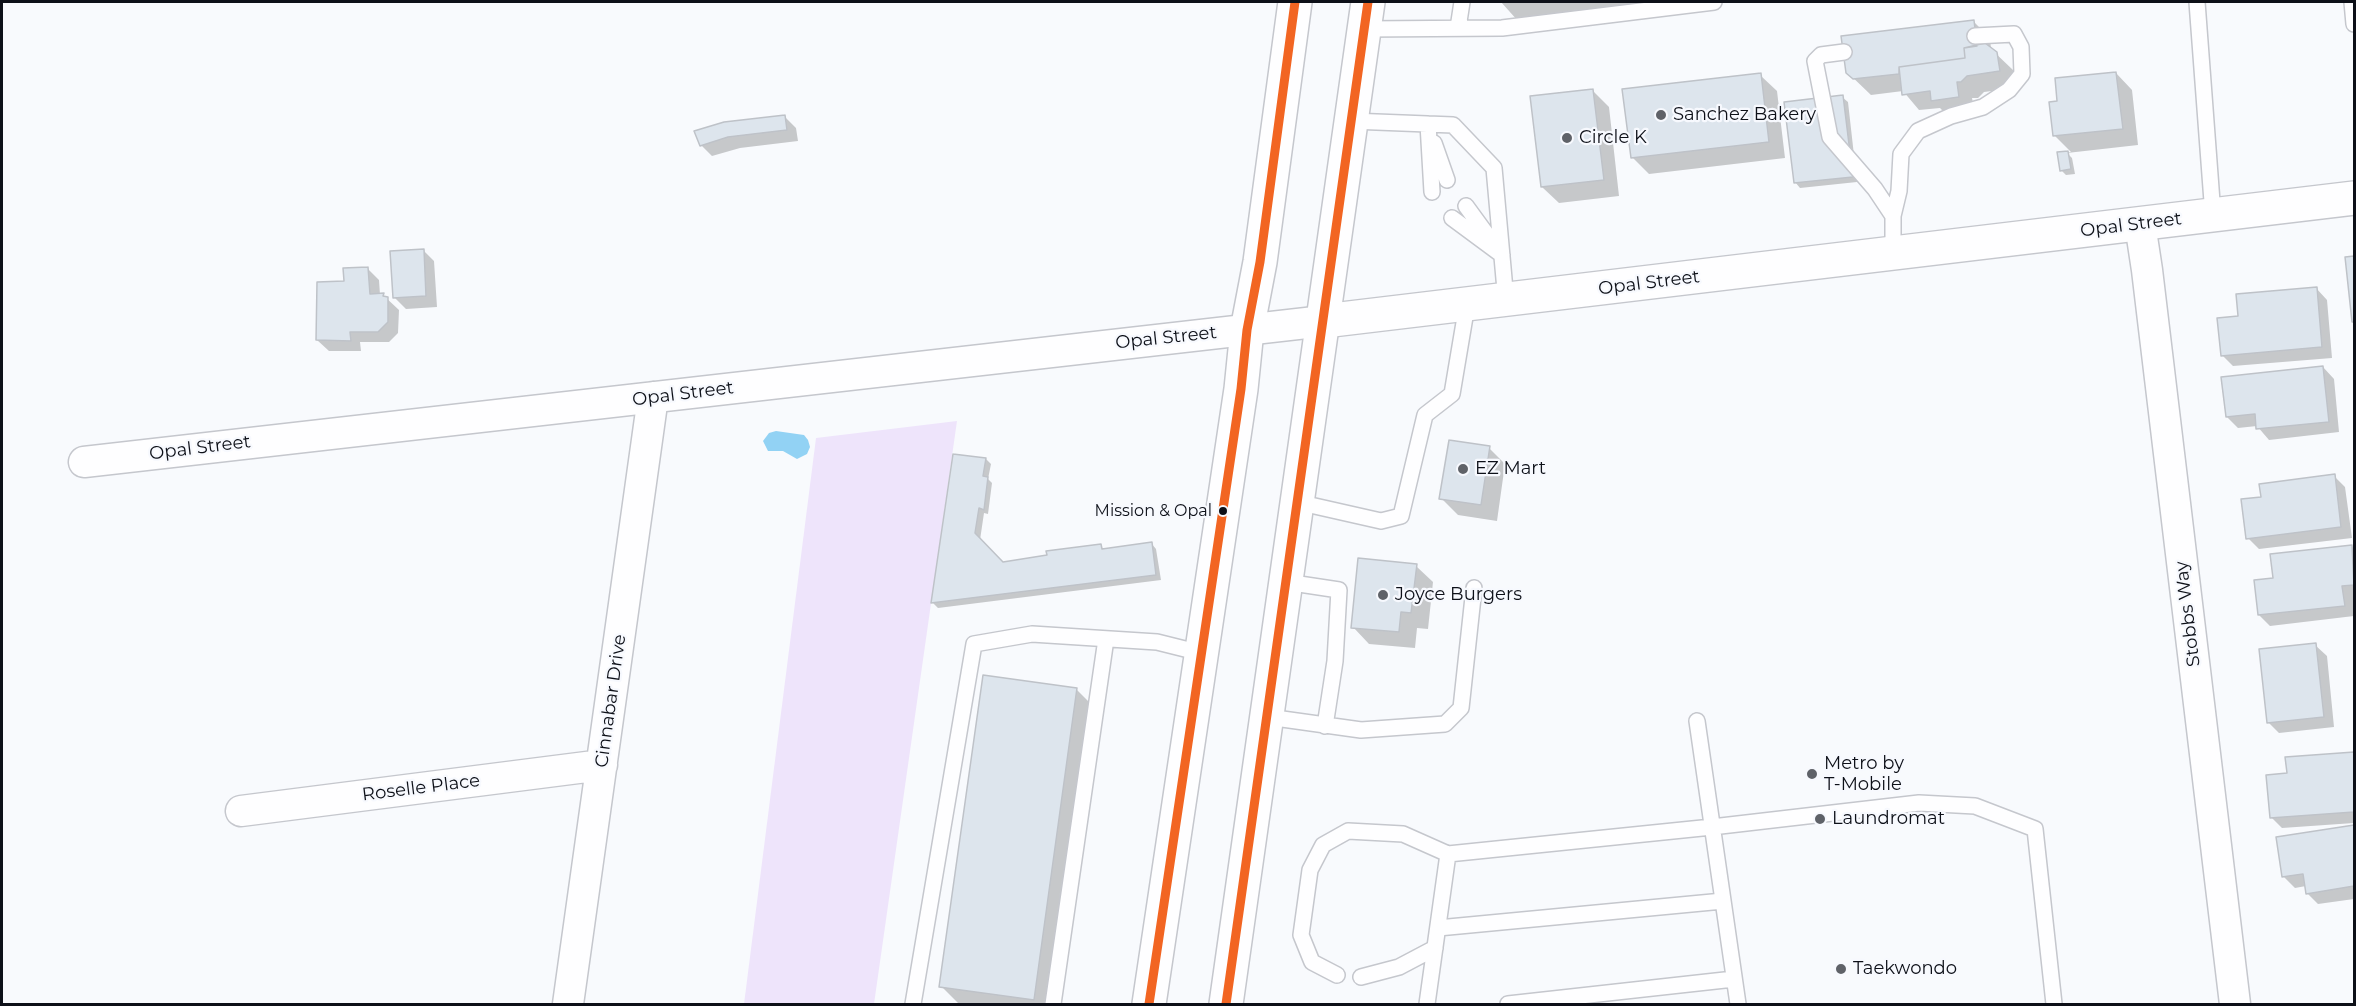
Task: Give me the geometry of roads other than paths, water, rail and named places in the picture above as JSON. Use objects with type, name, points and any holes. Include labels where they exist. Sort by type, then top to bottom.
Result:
[{"type":"main road","points":[[1149,1005],[1241,389],[1247,330],[1260,262],[1295,2]]},
{"type":"main road","points":[[1226,1005],[1366,15]]},
{"type":"main road","name":"Opal Street","points":[[1324,321],[2355,198]]},
{"type":"street","name":"Stobbs Way","points":[[2140,224],[2235,1005]]},
{"type":"street","name":"Opal Street","points":[[84,462],[1324,321]]},
{"type":"street","name":"Cinnabar Drive","points":[[568,1005],[653,397]]},
{"type":"street","name":"Roselle Place","points":[[241,811],[602,765]]},
{"type":"lane","points":[[1458,28],[1462,2]]},
{"type":"lane","points":[[1366,15],[1458,28],[1502,28],[1714,2]]},
{"type":"lane","points":[[2197,2],[2213,215]]},
{"type":"lane","points":[[2352,2],[2355,24]]},
{"type":"lane","points":[[1893,254],[1893,216],[1899,191],[1901,154],[1918,131],[1951,116],[1983,107],[2009,90],[2022,74],[2021,47],[2014,34],[1975,36]]},
{"type":"lane","points":[[1844,52],[1821,55],[1815,61],[1830,137],[1875,189],[1893,216]]},
{"type":"lane","points":[[1351,121],[1453,125],[1494,168],[1506,300]]},
{"type":"lane","points":[[1428,124],[1447,180]]},
{"type":"lane","points":[[1428,124],[1432,192]]},
{"type":"lane","points":[[1466,206],[1502,255]]},
{"type":"lane","points":[[1452,218],[1502,255]]},
{"type":"lane","points":[[1297,502],[1381,521],[1401,516],[1425,415],[1452,394],[1467,305]]},
{"type":"lane","points":[[1286,582],[1339,590],[1335,661],[1325,726]]},
{"type":"lane","points":[[1268,717],[1361,730],[1445,724],[1461,708],[1474,588]]},
{"type":"lane","points":[[913,1005],[974,644],[1032,634],[1157,642],[1201,653]]},
{"type":"lane","points":[[1053,1005],[1106,639]]},
{"type":"lane","points":[[1696,721],[1738,1005]]},
{"type":"lane","points":[[1336,975],[1312,962],[1301,935],[1310,870],[1323,845],[1348,831],[1403,834],[1448,854],[1919,803],[1975,806],[2035,829],[2054,1005]]},
{"type":"lane","points":[[1427,1005],[1448,854]]},
{"type":"lane","points":[[1438,928],[1723,901]]},
{"type":"lane","points":[[1361,977],[1399,967],[1435,948]]},
{"type":"lane","points":[[1508,1005],[1734,978]]},
{"type":"water","points":[[776,431],[804,435],[810,447],[807,454],[797,459],[783,451],[768,451],[763,441],[769,433]]},
{"type":"place","name":"Sanchez Bakery","points":[[1661,115]]},
{"type":"place","name":"Circle K","points":[[1567,138]]},
{"type":"place","name":"EZ Mart","points":[[1463,469]]},
{"type":"place","name":"Mission & Opal","points":[[1223,511]]},
{"type":"place","name":"Joyce Burgers","points":[[1383,595]]},
{"type":"place","name":"Metro by T-Mobile","points":[[1812,774]]},
{"type":"place","name":"Laundromat","points":[[1820,819]]},
{"type":"place","name":"Taekwondo","points":[[1841,969]]}]
